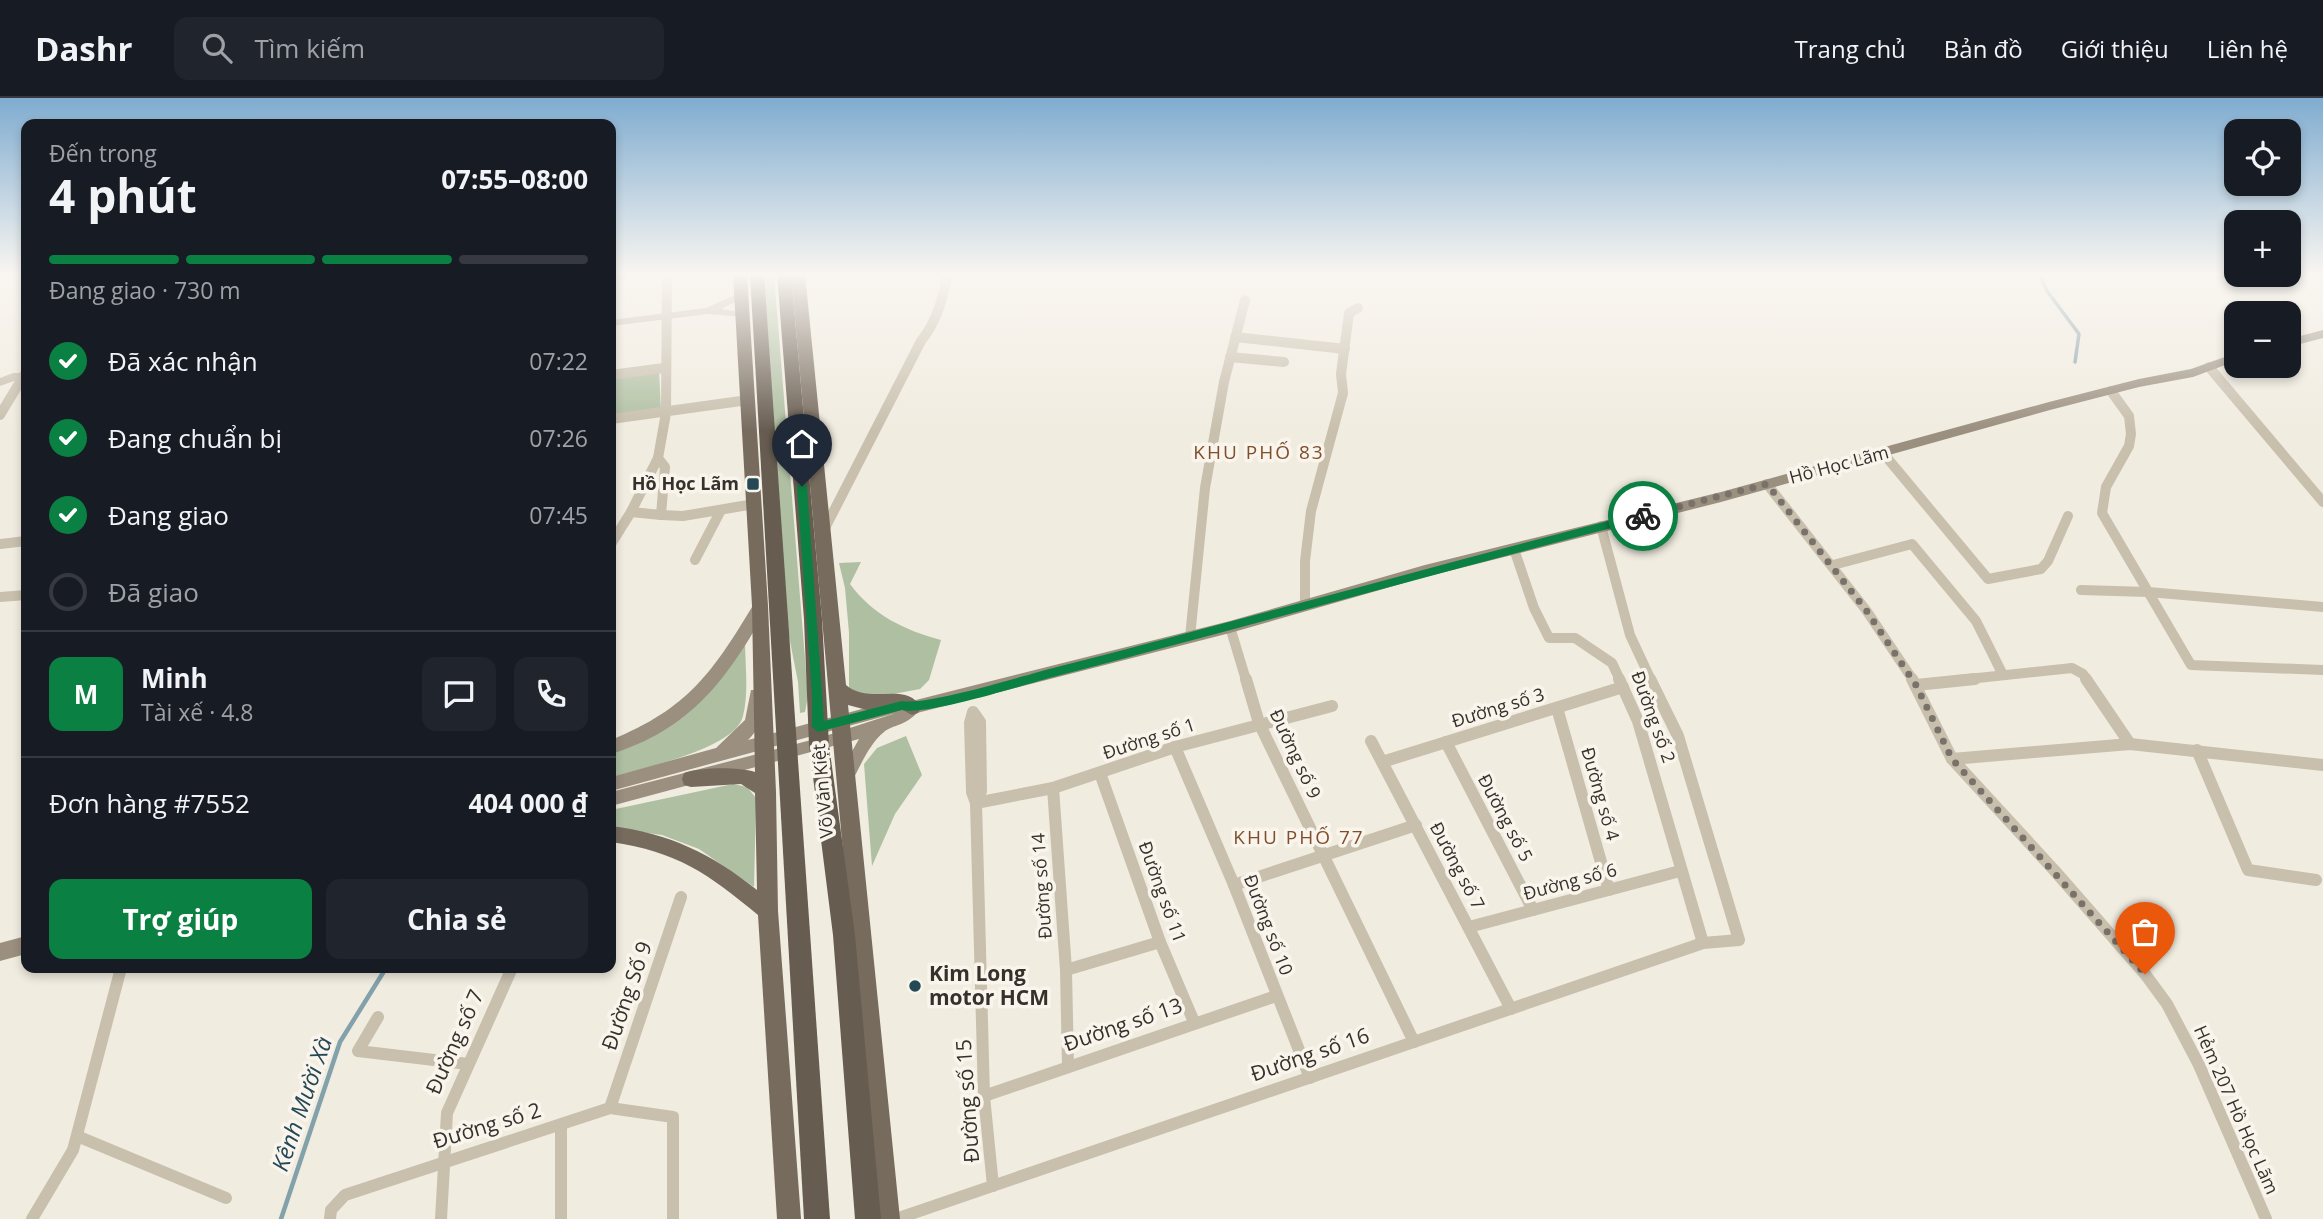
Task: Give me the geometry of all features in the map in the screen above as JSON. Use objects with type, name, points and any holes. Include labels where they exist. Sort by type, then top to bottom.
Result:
[{"type":"highway","name":"Võ Văn Kiệt","points":[[759,326],[775,749],[817,1219]]},
{"type":"highway","name":"Võ Văn Kiệt","points":[[788,326],[813,619],[829,733],[868,1219]]},
{"type":"main road","name":"Võ Văn Kiệt","points":[[743,326],[754,504],[770,605],[762,683],[775,749],[767,792],[768,911],[789,1219]]},
{"type":"main road","name":"Võ Văn Kiệt","points":[[803,326],[836,687],[829,733],[845,778],[888,1219]]},
{"type":"main road","points":[[2301,340],[2323,334]]},
{"type":"main road","name":"Hồ Học Lãm","points":[[616,798],[691,779],[829,733],[902,705],[912,708],[971,694],[1230,627],[2224,361]]},
{"type":"main road","points":[[616,745],[657,728],[697,698],[717,677],[770,605]]},
{"type":"main road","points":[[712,758],[746,732],[752,721],[755,700],[762,683]]},
{"type":"main road","points":[[836,687],[858,703],[869,705],[902,700],[912,708]]},
{"type":"main road","name":"Hồ Học Lãm","points":[[829,733],[901,719],[912,708]]},
{"type":"main road","points":[[845,778],[864,744],[881,725]]},
{"type":"main road","name":"Hồ Học Lãm","points":[[616,783],[712,758],[775,749]]},
{"type":"main road","points":[[691,779],[744,776],[759,782],[767,792]]},
{"type":"main road","points":[[616,835],[658,841],[695,855],[768,911]]},
{"type":"main road","points":[[0,952],[21,946]]},
{"type":"street","points":[[616,536],[658,458],[666,413],[666,326]]},
{"type":"street","points":[[823,532],[921,341],[932,326]]},
{"type":"street","points":[[1190,637],[1205,488],[1238,326]]},
{"type":"street","points":[[1305,605],[1305,561],[1311,511],[1343,393],[1341,374],[1348,326]]},
{"type":"street","points":[[1235,337],[1345,349]]},
{"type":"street","points":[[1230,357],[1284,362]]},
{"type":"street","points":[[2209,367],[2323,502]]},
{"type":"street","points":[[616,374],[664,368]]},
{"type":"street","points":[[0,374],[21,375]]},
{"type":"street","points":[[0,382],[21,375]]},
{"type":"street","points":[[0,415],[21,377]]},
{"type":"street","points":[[2111,391],[2129,416],[2131,434],[2129,446],[2106,487],[2102,513],[2191,665],[2323,670]]},
{"type":"street","points":[[616,418],[748,400]]},
{"type":"street","points":[[1883,453],[1988,579],[2043,568],[2068,516]]},
{"type":"street","points":[[658,458],[665,467],[661,514]]},
{"type":"street","name":"Hẻm 207 Hồ Học Lãm","points":[[1767,484],[1833,565],[1916,685],[1952,759],[2054,870],[2145,974],[2167,1004],[2199,1065],[2266,1219]]},
{"type":"street","points":[[631,512],[683,516],[720,512],[754,504]]},
{"type":"street","points":[[695,560],[720,512]]},
{"type":"street","name":"Đường số 16","points":[[896,1219],[1703,943],[1739,940],[1678,736],[1636,649],[1601,526]]},
{"type":"street","points":[[0,544],[21,542]]},
{"type":"street","points":[[1833,565],[1912,544],[1976,621],[2003,675]]},
{"type":"street","name":"Đường số 2","points":[[1514,549],[1534,608],[1549,638],[1575,638],[1612,663],[1638,721],[1703,943]]},
{"type":"street","points":[[2081,590],[2148,592],[2323,607]]},
{"type":"street","points":[[0,597],[21,595]]},
{"type":"street","name":"Đường số 9","points":[[1230,627],[1259,723],[1415,1042]]},
{"type":"street","points":[[1916,685],[2072,668],[2083,674],[2130,744]]},
{"type":"street","name":"Đường số 3","points":[[1382,762],[1623,687]]},
{"type":"street","name":"Đường số 15","points":[[971,694],[973,712],[980,722],[981,791],[976,803],[984,1096],[993,1186]]},
{"type":"street","name":"Đường số 1","points":[[976,803],[1053,788],[1175,747],[1332,706]]},
{"type":"street","name":"Đường số 4","points":[[1557,708],[1609,890]]},
{"type":"street","name":"Đường số 7","points":[[1371,741],[1511,1009]]},
{"type":"street","name":"Đường số 5","points":[[1446,742],[1533,910]]},
{"type":"street","points":[[1952,759],[2130,744],[2323,765]]},
{"type":"street","name":"Đường số 10","points":[[1175,747],[1234,885],[1310,1078]]},
{"type":"street","points":[[2197,750],[2248,870],[2316,880]]},
{"type":"street","name":"Đường số 11","points":[[1100,773],[1160,942],[1194,1022]]},
{"type":"street","name":"Đường số 14","points":[[1053,788],[1066,970],[1068,1066]]},
{"type":"street","points":[[1234,885],[1416,825]]},
{"type":"street","name":"Đường số 6","points":[[1469,927],[1680,871]]},
{"type":"street","name":"Đường Số 9","points":[[610,1108],[681,897]]},
{"type":"street","points":[[1066,970],[1160,942]]},
{"type":"street","points":[[32,1219],[57,1181],[77,1136],[120,973]]},
{"type":"street","name":"Đường số 7","points":[[441,1219],[447,1113],[510,973]]},
{"type":"street","name":"Đường số 13","points":[[984,1096],[1276,996]]},
{"type":"street","points":[[378,1017],[358,1051],[468,1064]]},
{"type":"street","name":"Đường số 2","points":[[330,1219],[331,1210],[345,1195],[610,1108],[673,1117],[673,1219]]},
{"type":"street","points":[[561,1125],[561,1219]]},
{"type":"street","points":[[77,1136],[226,1198]]},
{"type":"green space","points":[[767,326],[778,326],[808,696],[805,712],[800,713],[798,682],[788,631]]},
{"type":"green space","points":[[659,370],[661,411],[616,416],[616,377]]},
{"type":"green space","points":[[861,562],[850,584],[859,595],[890,620],[941,640],[929,680],[920,689],[872,698],[849,689],[849,633],[845,588],[839,563]]},
{"type":"green space","points":[[745,640],[746,697],[743,716],[737,728],[724,738],[686,755],[616,776],[616,751],[646,739]]},
{"type":"green space","points":[[906,736],[922,775],[895,814],[872,866],[864,764],[877,748]]},
{"type":"green space","points":[[733,784],[747,787],[756,798],[754,887],[699,849],[662,835],[616,829],[616,809]]},
{"type":"waterway","points":[[2073,326],[2079,334],[2075,362]]},
{"type":"waterway","name":"Kênh Mười Xà","points":[[281,1219],[340,1042],[383,973]]},
{"type":"way so far","points":[[1643,516],[1767,484],[1866,610],[1916,685],[1952,759],[2145,974]]},
{"type":"place","name":"Hồ Học Lãm","points":[[753,484]]},
{"type":"place","name":"Kim Long motor HCM","points":[[915,986]]},
{"type":"district","name":"KHU PHỐ 83","points":[[1259,452]]},
{"type":"district","name":"KHU PHỐ 77","points":[[1299,837]]},
{"type":"route","points":[[802,486],[813,619],[818,727],[902,705],[912,708],[971,694],[1230,627],[1425,571],[1643,516]]}]
